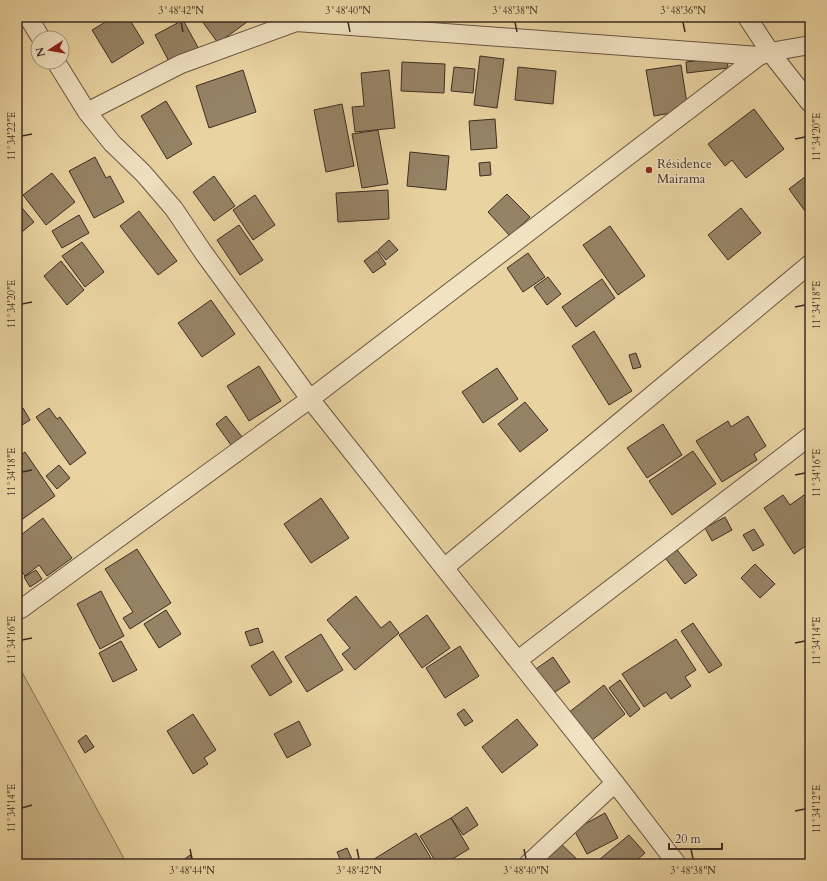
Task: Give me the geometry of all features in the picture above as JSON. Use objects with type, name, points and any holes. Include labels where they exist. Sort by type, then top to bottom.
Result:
[{"type":"street","points":[[28,17],[36,30]]},
{"type":"street","points":[[747,17],[765,54],[810,103]]},
{"type":"street","points":[[87,112],[181,64],[295,19],[765,54],[810,44]]},
{"type":"street","points":[[21,609],[310,399],[765,54]]},
{"type":"street","points":[[61,70],[87,112],[112,143],[143,174],[174,209],[203,252],[310,399],[678,864]]},
{"type":"street","points":[[444,568],[810,264]]},
{"type":"street","points":[[518,660],[810,436]]},
{"type":"street","points":[[528,864],[615,783]]},
{"type":"shaded area","points":[[17,663],[127,864],[17,864]]},
{"type":"building","points":[[114,17],[128,17],[144,43],[112,63],[92,30]]},
{"type":"building","points":[[199,17],[254,17],[218,43]]},
{"type":"building","points":[[183,20],[200,51],[172,67],[155,35]]},
{"type":"building","points":[[480,56],[504,59],[497,108],[474,105]]},
{"type":"building","points":[[727,57],[728,68],[687,73],[686,62]]},
{"type":"building","points":[[402,62],[445,64],[444,93],[401,91]]},
{"type":"building","points":[[681,65],[688,110],[654,116],[646,70]]},
{"type":"building","points":[[454,67],[475,69],[473,93],[451,91]]},
{"type":"building","points":[[518,67],[556,71],[553,104],[515,100]]},
{"type":"building","points":[[243,70],[256,112],[209,128],[196,86]]},
{"type":"building","points":[[389,70],[395,128],[355,132],[352,107],[364,106],[361,73]]},
{"type":"building","points":[[166,101],[192,144],[167,159],[141,116]]},
{"type":"building","points":[[342,104],[354,166],[326,172],[314,110]]},
{"type":"building","points":[[754,109],[784,149],[746,178],[732,160],[725,166],[708,144]]},
{"type":"building","points":[[495,119],[497,148],[471,150],[469,121]]},
{"type":"building","points":[[378,130],[388,184],[362,188],[352,134]]},
{"type":"building","points":[[410,152],[449,156],[446,190],[407,186]]},
{"type":"building","points":[[95,157],[106,178],[110,176],[124,202],[94,218],[69,171]]},
{"type":"building","points":[[490,162],[491,175],[480,176],[479,163]]},
{"type":"building","points":[[52,173],[75,202],[46,225],[23,195]]},
{"type":"building","points":[[810,173],[810,218],[789,189]]},
{"type":"building","points":[[214,176],[235,206],[214,221],[193,192]]},
{"type":"building","points":[[388,190],[389,219],[338,222],[336,193]]},
{"type":"building","points":[[507,194],[530,217],[510,236],[488,212]]},
{"type":"building","points":[[255,195],[275,225],[253,240],[233,210]]},
{"type":"building","points":[[17,202],[34,222],[17,236]]},
{"type":"building","points":[[741,208],[761,233],[728,260],[708,235]]},
{"type":"building","points":[[139,211],[177,261],[158,275],[120,226]]},
{"type":"building","points":[[79,215],[89,233],[62,248],[52,231]]},
{"type":"building","points":[[239,225],[263,260],[240,275],[217,240]]},
{"type":"building","points":[[610,226],[645,276],[618,295],[583,245]]},
{"type":"building","points":[[389,240],[398,250],[386,260],[378,250]]},
{"type":"building","points":[[82,242],[104,272],[85,287],[62,256]]},
{"type":"building","points":[[377,251],[386,264],[373,273],[364,261]]},
{"type":"building","points":[[528,253],[545,277],[523,292],[507,268]]},
{"type":"building","points":[[61,261],[84,290],[67,305],[44,276]]},
{"type":"building","points":[[548,277],[561,294],[547,305],[534,287]]},
{"type":"building","points":[[602,279],[615,298],[576,327],[562,307]]},
{"type":"building","points":[[211,300],[235,334],[202,357],[178,323]]},
{"type":"building","points":[[594,331],[632,391],[609,405],[572,346]]},
{"type":"building","points":[[636,353],[641,367],[633,369],[629,355]]},
{"type":"building","points":[[259,366],[281,401],[249,421],[227,386]]},
{"type":"building","points":[[497,368],[518,399],[483,423],[462,392]]},
{"type":"building","points":[[525,402],[548,430],[520,452],[498,424]]},
{"type":"building","points":[[23,408],[30,420],[19,427],[17,423],[17,412]]},
{"type":"building","points":[[49,408],[57,419],[60,417],[86,453],[70,465],[36,417]]},
{"type":"building","points":[[226,416],[242,437],[231,445],[216,424]]},
{"type":"building","points":[[748,416],[766,446],[754,454],[757,460],[722,482],[696,441],[728,421],[731,427]]},
{"type":"building","points":[[663,424],[682,455],[647,478],[627,448]]},
{"type":"building","points":[[693,451],[716,484],[672,515],[649,481]]},
{"type":"building","points":[[25,452],[55,496],[17,523],[17,458]]},
{"type":"building","points":[[59,465],[70,478],[57,489],[46,476]]},
{"type":"building","points":[[783,495],[790,505],[804,495],[810,503],[810,543],[794,554],[764,508]]},
{"type":"building","points":[[321,498],[349,538],[311,563],[284,524]]},
{"type":"building","points":[[725,517],[732,530],[712,541],[705,528]]},
{"type":"building","points":[[43,518],[72,558],[47,576],[39,565],[25,576],[17,565],[17,538]]},
{"type":"building","points":[[754,529],[764,545],[753,551],[743,535]]},
{"type":"building","points":[[674,546],[697,575],[685,584],[663,555]]},
{"type":"building","points":[[137,549],[171,603],[130,629],[123,618],[133,612],[105,569]]},
{"type":"building","points":[[755,564],[775,584],[760,598],[741,578]]},
{"type":"building","points":[[36,570],[42,579],[30,587],[24,577]]},
{"type":"building","points":[[101,591],[124,636],[100,649],[77,604]]},
{"type":"building","points":[[356,596],[381,628],[390,621],[399,633],[355,670],[342,654],[350,648],[327,620]]},
{"type":"building","points":[[166,610],[181,634],[159,648],[144,624]]},
{"type":"building","points":[[427,615],[450,648],[422,668],[399,635]]},
{"type":"building","points":[[693,623],[722,665],[709,673],[681,631]]},
{"type":"building","points":[[258,628],[263,642],[250,646],[245,632]]},
{"type":"building","points":[[321,634],[343,670],[307,692],[285,657]]},
{"type":"building","points":[[676,639],[696,670],[685,677],[691,686],[671,699],[666,692],[644,707],[622,674]]},
{"type":"building","points":[[121,641],[137,670],[113,682],[99,653]]},
{"type":"building","points":[[460,646],[479,676],[445,698],[426,668]]},
{"type":"building","points":[[273,651],[292,682],[270,696],[251,666]]},
{"type":"building","points":[[553,657],[570,682],[549,696],[533,671]]},
{"type":"building","points":[[620,680],[640,709],[630,717],[609,688]]},
{"type":"building","points":[[604,685],[625,714],[591,741],[568,713]]},
{"type":"building","points":[[464,709],[473,721],[465,726],[457,714]]},
{"type":"building","points":[[193,714],[216,750],[204,758],[208,764],[193,774],[167,731]]},
{"type":"building","points":[[517,719],[538,745],[502,773],[482,747]]},
{"type":"building","points":[[299,721],[311,745],[287,758],[274,734]]},
{"type":"building","points":[[86,735],[94,747],[85,753],[78,741]]},
{"type":"building","points":[[467,807],[478,825],[463,835],[451,818]]},
{"type":"building","points":[[605,813],[618,838],[587,854],[574,830]]},
{"type":"building","points":[[451,818],[469,849],[444,864],[437,864],[420,836]]},
{"type":"building","points":[[416,833],[432,860],[425,864],[373,864],[371,861]]},
{"type":"building","points":[[629,835],[645,853],[632,864],[594,864]]},
{"type":"building","points":[[559,842],[582,864],[538,864]]},
{"type":"building","points":[[347,848],[354,864],[342,864],[337,852]]},
{"type":"building","points":[[190,855],[196,864],[184,864],[182,861]]},
{"type":"place","name":"Résidence Mairama","points":[[649,170]]}]
